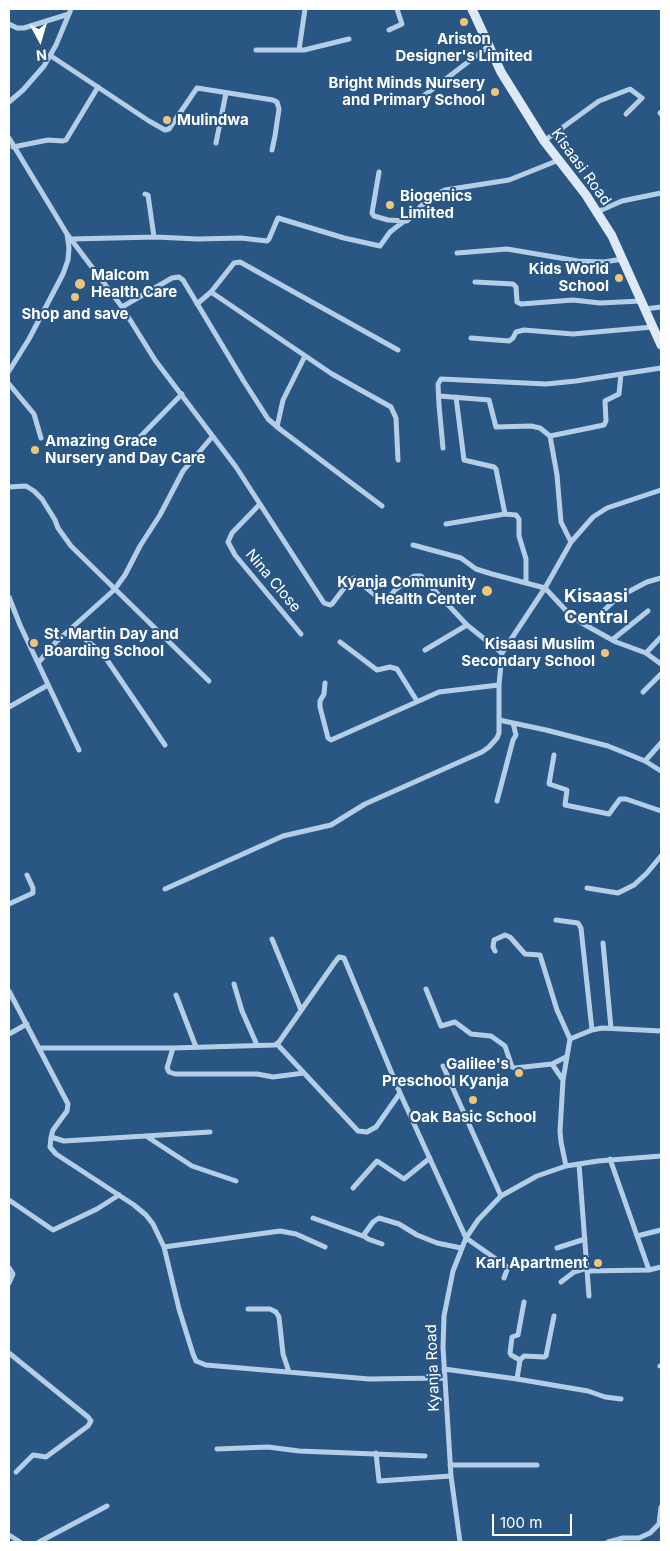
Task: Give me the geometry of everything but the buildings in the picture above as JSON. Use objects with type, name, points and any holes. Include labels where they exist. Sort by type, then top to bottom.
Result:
[{"type":"main road","name":"Kisaasi Road","points":[[472,9],[501,72],[544,141],[597,212],[612,236],[661,345]]},
{"type":"street","points":[[299,50],[305,9]]},
{"type":"street","points":[[389,30],[402,24],[397,9]]},
{"type":"street","points":[[9,24],[17,28],[24,28],[70,11]]},
{"type":"street","points":[[9,102],[33,80],[50,56],[62,34],[70,11]]},
{"type":"street","points":[[256,50],[308,50],[350,39]]},
{"type":"street","points":[[413,104],[489,46]]},
{"type":"street","points":[[50,56],[165,130],[169,129],[197,88],[273,100],[277,102],[278,116],[272,150]]},
{"type":"street","points":[[14,148],[48,140],[66,140],[98,87]]},
{"type":"street","points":[[544,141],[599,101],[630,88],[642,98],[626,114]]},
{"type":"street","points":[[216,143],[226,93]]},
{"type":"street","points":[[9,138],[46,196],[67,234],[122,307],[155,360],[182,394],[212,438],[236,467],[324,603],[327,605],[332,604],[351,579],[354,578],[385,602],[396,590],[418,575],[423,577],[467,625],[502,653]]},
{"type":"street","points":[[72,239],[154,237],[197,239],[241,238],[267,241],[278,218],[344,238],[380,246],[390,232],[403,222],[409,220],[412,214],[435,195],[445,190],[509,180],[559,160]]},
{"type":"street","points":[[379,172],[372,213],[379,218],[403,222]]},
{"type":"street","points":[[597,212],[622,201],[661,193]]},
{"type":"street","points":[[146,194],[148,195],[154,237]]},
{"type":"street","points":[[9,371],[29,339],[63,274],[68,260],[67,234]]},
{"type":"street","points":[[457,252],[507,249],[578,261],[604,262],[623,259]]},
{"type":"street","points":[[197,304],[211,292],[234,263],[240,262],[398,350]]},
{"type":"street","points":[[122,307],[162,282],[175,277],[183,280],[268,419],[382,506]]},
{"type":"street","points":[[475,282],[513,284],[516,287],[517,302],[521,304],[574,300],[661,307]]},
{"type":"street","points":[[211,292],[332,374],[391,407],[396,418],[398,460]]},
{"type":"street","points":[[471,338],[509,341],[514,338],[516,332],[524,330],[573,334],[653,327]]},
{"type":"street","points":[[277,426],[282,400],[305,356]]},
{"type":"street","points":[[443,448],[438,384],[441,379],[546,384],[661,368]]},
{"type":"street","points":[[550,436],[604,425],[606,422],[604,401],[619,394],[621,374]]},
{"type":"street","points":[[9,384],[34,414],[41,438]]},
{"type":"street","points":[[138,439],[182,394]]},
{"type":"street","points":[[439,396],[489,400],[496,427],[531,426],[540,428],[550,436],[557,475],[561,522],[571,542]]},
{"type":"street","points":[[456,397],[464,460],[494,467],[505,514]]},
{"type":"street","points":[[38,664],[56,642],[114,590],[125,575],[140,546],[160,515],[183,471],[212,438]]},
{"type":"street","points":[[9,487],[26,486],[34,491],[42,499],[58,528],[71,546],[209,681]]},
{"type":"street","points":[[165,888],[283,836],[332,825],[365,804],[482,752],[495,743],[499,720],[499,685],[502,653],[545,588],[571,542],[598,513],[616,504],[661,490]]},
{"type":"street","name":"Nina Close","points":[[260,504],[232,533],[228,542],[235,556],[301,634]]},
{"type":"street","points":[[446,524],[505,514],[516,515],[519,519],[519,536],[526,559],[526,582]]},
{"type":"street","points":[[414,545],[461,558],[476,569],[545,588],[572,616],[587,626],[612,640],[646,653],[661,664]]},
{"type":"street","points":[[587,626],[613,602],[628,592],[647,582],[661,578]]},
{"type":"street","points":[[9,599],[79,750]]},
{"type":"street","points":[[612,640],[648,611]]},
{"type":"street","points":[[425,650],[467,625]]},
{"type":"street","points":[[72,628],[103,654],[165,745]]},
{"type":"street","points":[[646,653],[661,637]]},
{"type":"street","points":[[340,642],[377,670],[390,667],[397,669],[417,702]]},
{"type":"street","points":[[643,692],[661,674]]},
{"type":"street","points":[[324,683],[324,694],[320,701],[320,707],[328,738],[331,740],[448,690],[499,685]]},
{"type":"street","points":[[9,707],[48,685]]},
{"type":"street","points":[[499,720],[608,746],[645,761],[661,770]]},
{"type":"street","points":[[497,801],[516,735],[513,723]]},
{"type":"street","points":[[645,761],[661,743]]},
{"type":"street","points":[[554,755],[549,784],[567,790],[565,806],[608,814],[620,800],[626,799],[661,811]]},
{"type":"street","points":[[587,888],[618,893],[634,885],[661,856]]},
{"type":"street","points":[[9,904],[33,893],[33,888],[27,875]]},
{"type":"street","points":[[556,920],[578,923],[581,928],[592,1030]]},
{"type":"street","points":[[495,951],[493,947],[494,940],[505,935],[510,937],[525,954],[536,953],[540,955],[557,1010],[570,1039],[563,1080],[561,1142],[566,1166]]},
{"type":"street","points":[[272,939],[301,1010]]},
{"type":"street","points":[[603,943],[611,1028]]},
{"type":"street","points":[[39,1048],[273,1046],[277,1044],[334,962],[339,958],[344,958],[400,1093],[466,1238],[506,1266],[507,1270],[504,1278]]},
{"type":"street","points":[[234,984],[242,1011],[257,1045]]},
{"type":"street","points":[[426,989],[441,1026],[455,1022],[471,1034],[491,1036],[504,1046],[514,1068],[552,1064],[566,1057]]},
{"type":"street","points":[[9,992],[68,1104],[67,1111],[53,1130],[50,1147],[53,1151],[146,1215],[153,1224],[164,1247],[179,1309],[196,1360],[206,1365],[369,1379],[444,1378]]},
{"type":"street","points":[[176,995],[196,1047]]},
{"type":"street","points":[[9,1034],[27,1024]]},
{"type":"street","points":[[570,1039],[592,1030],[611,1028],[661,1031]]},
{"type":"street","points":[[277,1044],[354,1128],[362,1132],[370,1131],[376,1127],[400,1093]]},
{"type":"street","points":[[174,1048],[167,1068],[169,1072],[175,1074],[258,1074],[273,1077],[304,1073]]},
{"type":"street","points":[[552,1064],[563,1080]]},
{"type":"street","points":[[443,1066],[501,1196]]},
{"type":"street","points":[[51,1137],[64,1141],[210,1132]]},
{"type":"street","points":[[146,1136],[192,1166],[236,1181]]},
{"type":"street","name":"Kyanja Road","points":[[460,1542],[450,1465],[444,1378],[444,1316],[453,1270],[466,1238],[478,1220],[501,1196],[537,1176],[566,1166],[661,1156]]},
{"type":"street","points":[[353,1188],[377,1161],[404,1179],[430,1158]]},
{"type":"street","points":[[610,1160],[649,1270]]},
{"type":"street","points":[[579,1164],[588,1296]]},
{"type":"street","points":[[9,1200],[53,1230],[97,1209],[119,1195]]},
{"type":"street","points":[[314,1218],[382,1244]]},
{"type":"street","points":[[364,1236],[373,1222],[379,1218],[399,1224],[417,1235],[437,1243],[461,1248]]},
{"type":"street","points":[[637,1236],[661,1230]]},
{"type":"street","points":[[164,1247],[280,1231],[296,1234],[325,1247]]},
{"type":"street","points":[[557,1248],[585,1239]]},
{"type":"street","points":[[560,1282],[574,1272],[587,1270],[649,1270],[661,1267]]},
{"type":"street","points":[[9,1268],[13,1274],[9,1284]]},
{"type":"street","points":[[520,1360],[511,1356],[510,1353],[512,1337],[518,1335],[524,1302]]},
{"type":"street","points":[[248,1309],[270,1309],[276,1312],[279,1317],[283,1354],[289,1372]]},
{"type":"street","points":[[517,1378],[520,1360],[524,1356],[546,1356],[554,1316]]},
{"type":"street","points":[[9,1353],[91,1421],[88,1426],[46,1457],[33,1455],[16,1472]]},
{"type":"street","points":[[444,1369],[517,1378],[621,1399]]},
{"type":"street","points":[[217,1449],[268,1447],[424,1456]]},
{"type":"street","points":[[376,1453],[379,1481],[451,1476]]},
{"type":"street","points":[[450,1465],[537,1465]]},
{"type":"street","points":[[39,1542],[107,1506]]},
{"type":"street","points":[[608,1542],[644,1536],[661,1521],[661,1507]]},
{"type":"street","points":[[9,1535],[20,1542]]},
{"type":"place","name":"Ariston Designer's Limited","points":[[464,22]]},
{"type":"place","name":"Bright Minds Nursery and Primary School","points":[[495,92]]},
{"type":"place","name":"Mulindwa","points":[[167,120]]},
{"type":"place","name":"Biogenics Limited","points":[[390,205]]},
{"type":"place","name":"Kids World School","points":[[619,278]]},
{"type":"place","name":"Malcom Health Care","points":[[80,284]]},
{"type":"place","name":"Shop and save","points":[[75,297]]},
{"type":"place","name":"Amazing Grace Nursery and Day Care","points":[[35,450]]},
{"type":"place","name":"Kyanja Community Health Center","points":[[487,591]]},
{"type":"place","name":"St. Martin Day and Boarding School","points":[[34,643]]},
{"type":"place","name":"Kisaasi Muslim Secondary School","points":[[605,653]]},
{"type":"place","name":"Galilee's Preschool Kyanja","points":[[519,1073]]},
{"type":"place","name":"Oak Basic School","points":[[473,1100]]},
{"type":"place","name":"Karl Apartment","points":[[598,1263]]},
{"type":"district","name":"Kisaasi Central","points":[[596,607]]}]
